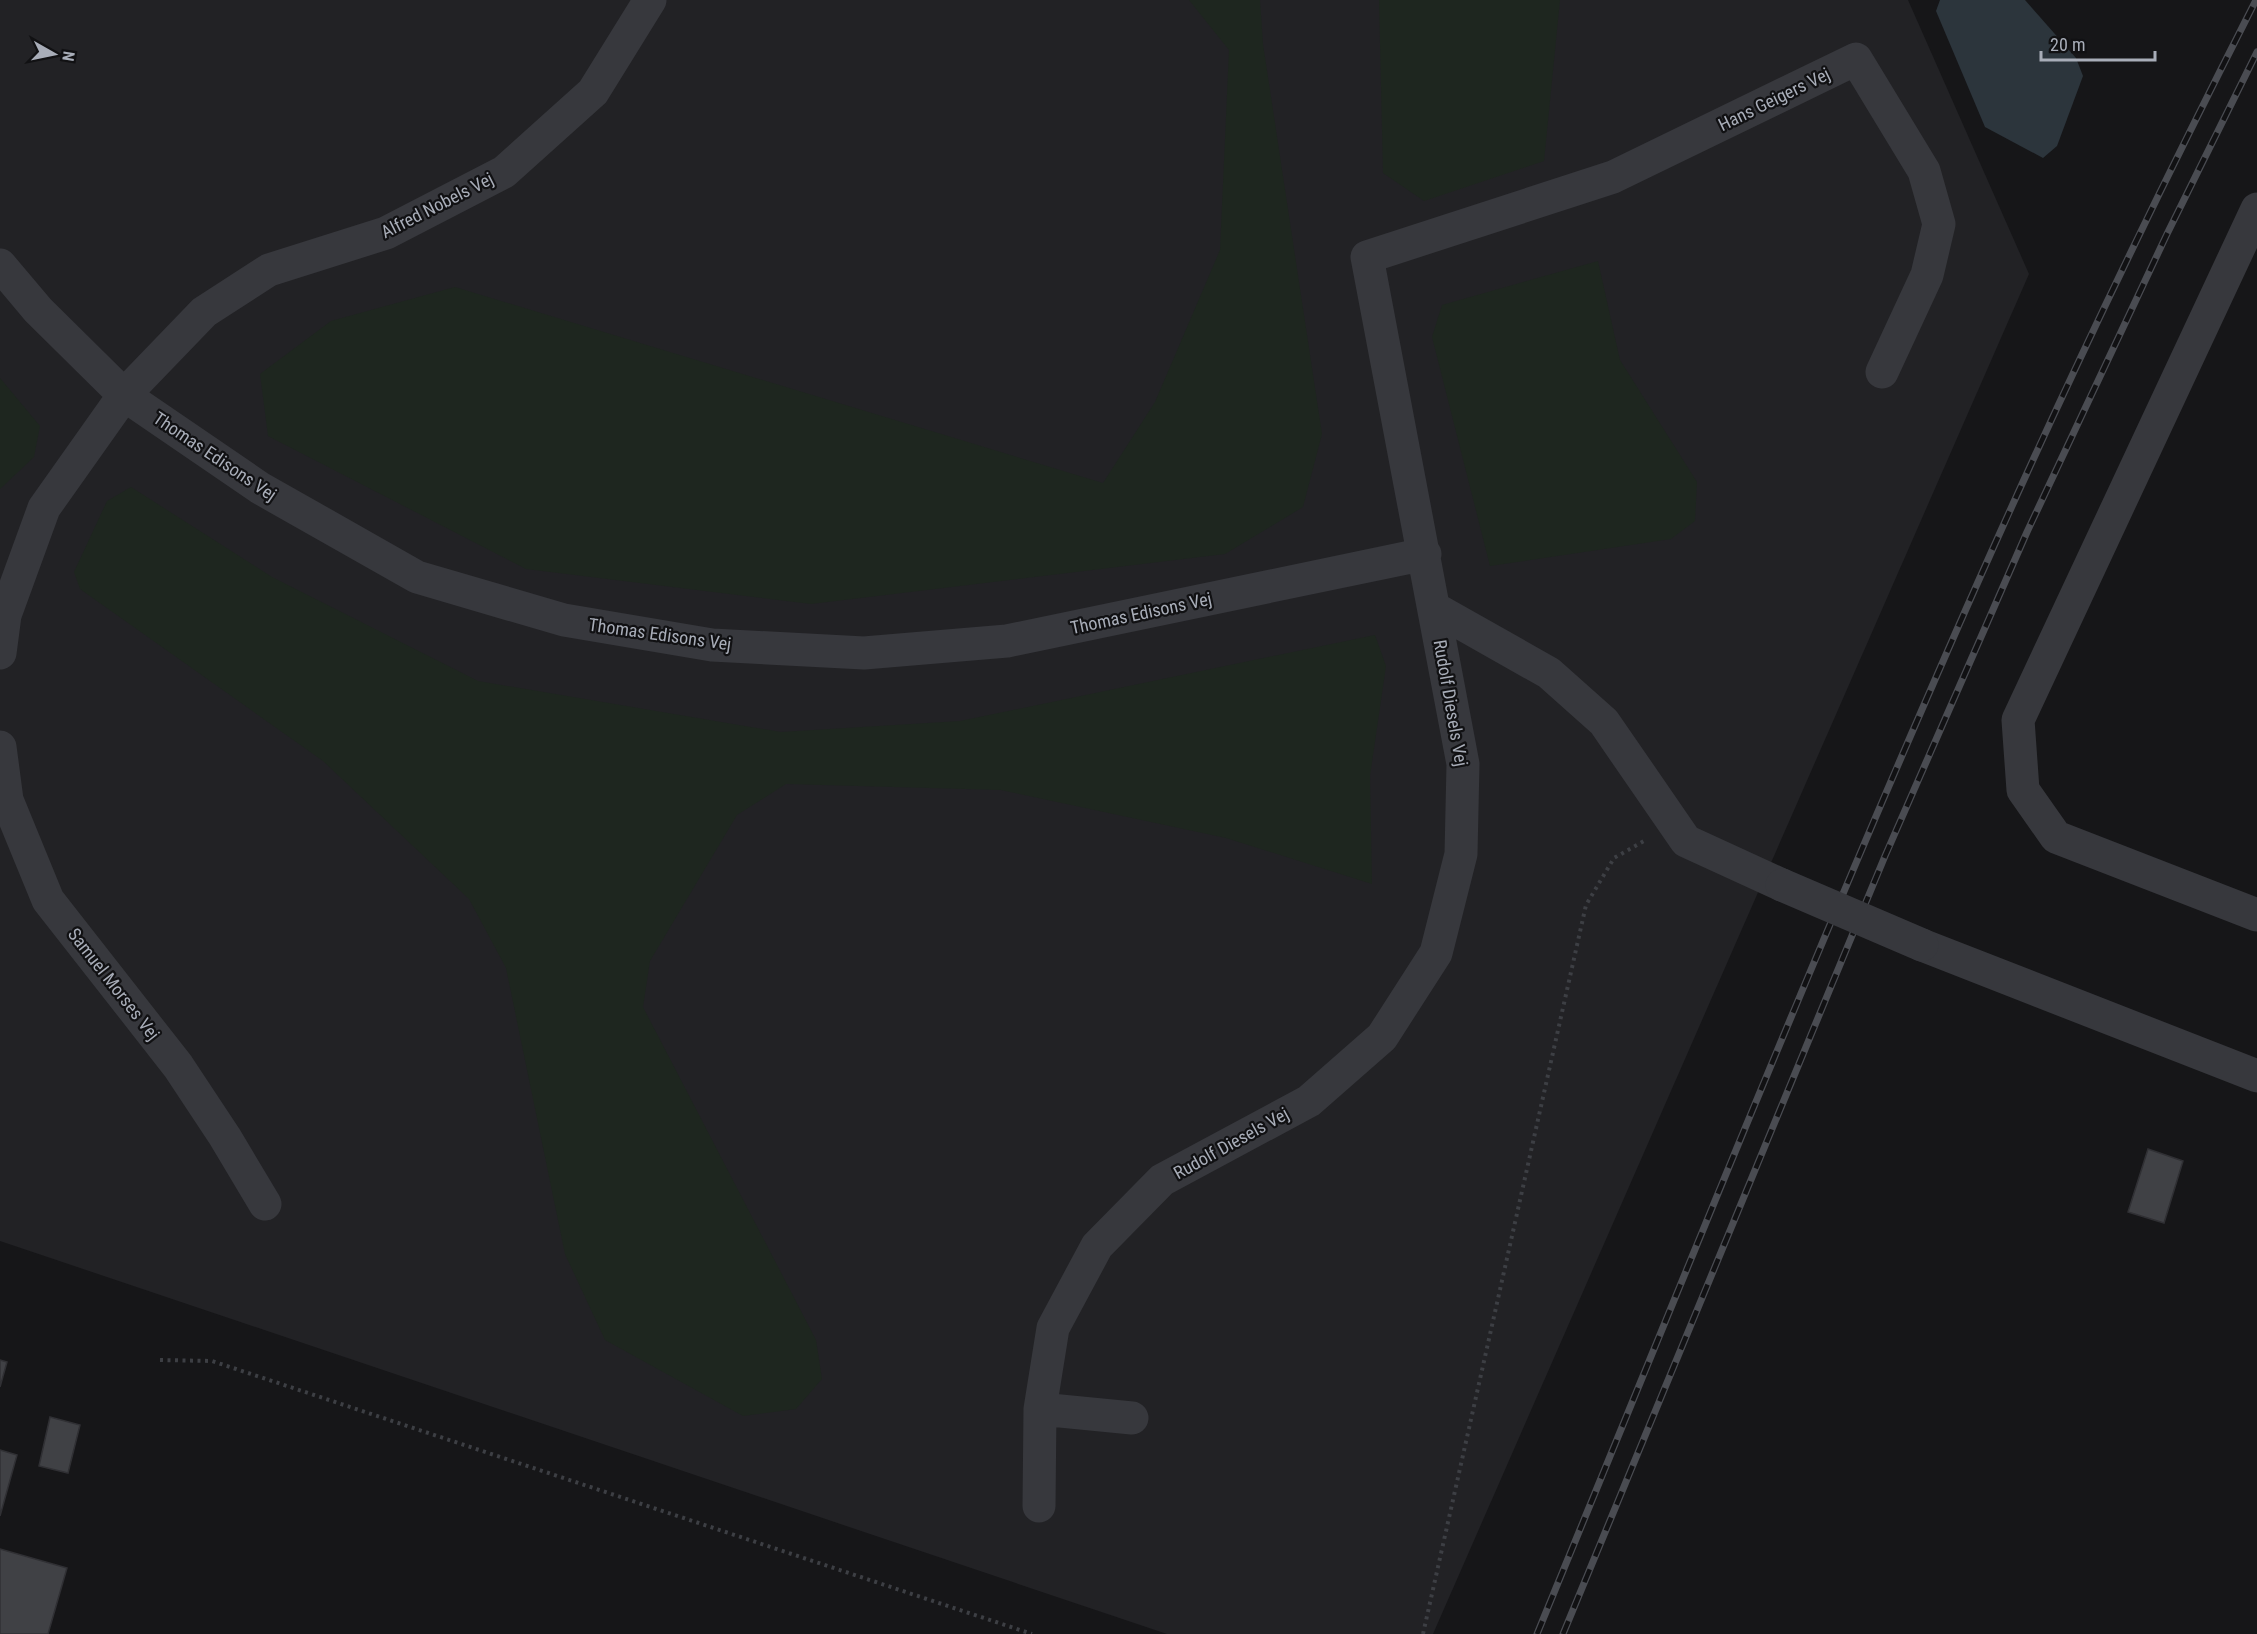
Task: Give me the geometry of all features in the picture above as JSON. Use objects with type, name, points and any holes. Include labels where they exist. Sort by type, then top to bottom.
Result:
[{"type":"street","name":"Alfred Nobels Vej","points":[[124,395],[204,312],[269,270],[386,233],[504,172],[593,92],[650,0]]},
{"type":"street","name":"Hans Geigers Vej","points":[[1367,257],[1613,177],[1856,59],[1924,171],[1939,224],[1927,275],[1882,372]]},
{"type":"street","points":[[2257,209],[2018,720],[2023,790],[2056,837],[2257,915]]},
{"type":"street","name":"Rudolf Diesels Vej","points":[[1039,1506],[1040,1409],[1053,1328],[1097,1246],[1162,1180],[1309,1101],[1382,1037],[1436,952],[1461,854],[1463,764],[1367,257]]},
{"type":"street","name":"Thomas Edisons Vej","points":[[0,265],[38,310],[124,395],[260,489],[417,577],[564,620],[712,645],[864,652],[1007,640],[1425,554]]},
{"type":"street","points":[[0,653],[5,615],[44,508],[124,395]]},
{"type":"street","points":[[1434,608],[1549,673],[1604,722],[1686,841],[1922,945],[2257,1076]]},
{"type":"street","name":"Samuel Morses Vej","points":[[0,747],[7,800],[48,900],[178,1066],[225,1137],[265,1204]]},
{"type":"street","points":[[1040,1409],[1131,1418]]},
{"type":"path","points":[[1423,1634],[1586,905],[1614,858],[1641,841],[1686,841]]},
{"type":"path","points":[[160,1360],[212,1361],[1032,1634]]},
{"type":"shaded area","points":[[0,0],[1908,0],[2029,274],[1433,1634],[1167,1634],[0,1241]]},
{"type":"shaded area","points":[[1189,0],[1260,0],[1263,44],[1322,434],[1303,507],[1225,554],[811,604],[526,569],[268,436],[260,374],[331,321],[455,287],[1103,483],[1155,402],[1220,250],[1229,50]]},
{"type":"shaded area","points":[[1379,0],[1560,0],[1544,161],[1424,201],[1383,173]]},
{"type":"shaded area","points":[[1940,0],[2025,0],[2076,58],[2083,76],[2057,146],[2043,158],[1985,127],[1936,11]]},
{"type":"shaded area","points":[[1598,261],[1620,360],[1697,482],[1695,521],[1671,539],[1490,566],[1432,337],[1442,305]]},
{"type":"shaded area","points":[[0,378],[40,426],[34,457],[0,489]]},
{"type":"shaded area","points":[[131,487],[272,577],[478,681],[781,732],[960,721],[1375,635],[1386,666],[1370,776],[1372,884],[1226,838],[1001,790],[786,784],[737,815],[650,961],[643,1007],[816,1340],[822,1379],[796,1409],[743,1416],[605,1340],[565,1254],[506,968],[469,899],[323,761],[80,589],[74,572],[107,501]]},
{"type":"building","points":[[2148,1149],[2183,1161],[2164,1223],[2128,1212]]},
{"type":"building","points":[[0,1360],[7,1362],[0,1387]]},
{"type":"building","points":[[50,1417],[80,1425],[68,1473],[39,1466]]},
{"type":"building","points":[[0,1450],[17,1455],[0,1516]]},
{"type":"building","points":[[0,1549],[67,1568],[48,1634],[0,1634]]},
{"type":"railway","points":[[1537,1634],[1766,1078],[1942,663],[2095,327],[2256,0]]},
{"type":"railway","points":[[1563,1634],[1885,856],[2027,532],[2167,234],[2257,52]]}]
